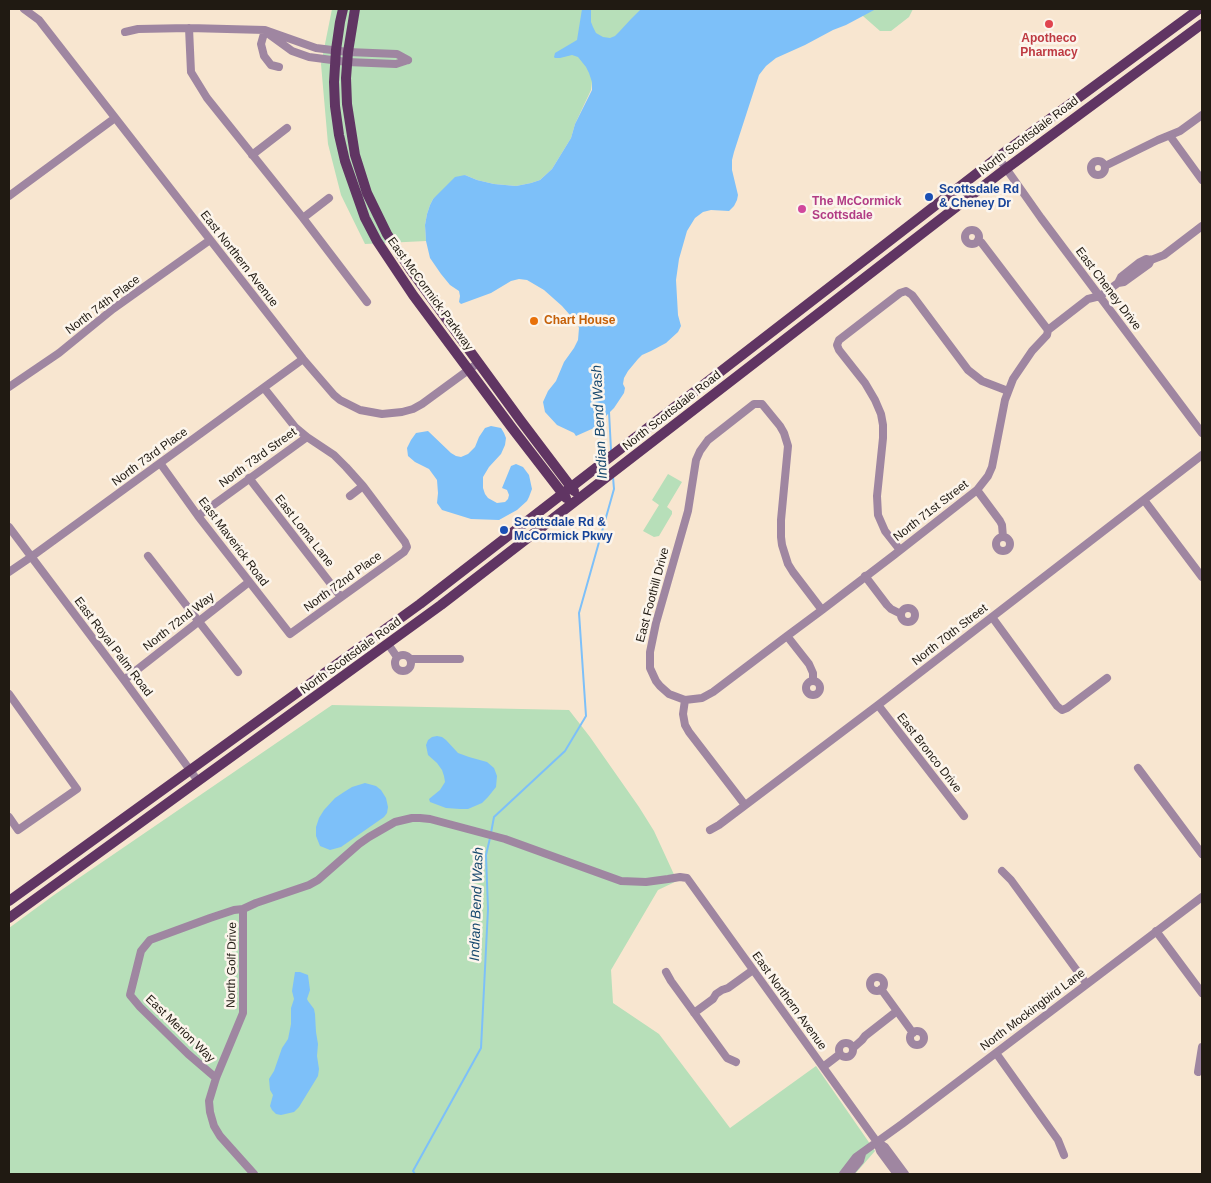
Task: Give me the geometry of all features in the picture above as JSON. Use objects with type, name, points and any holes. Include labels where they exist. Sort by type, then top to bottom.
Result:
[{"type":"main road","name":"East McCormick Parkway","points":[[343,9],[336,56],[335,106],[345,161],[365,218],[398,274],[469,370],[567,491],[578,500]]},
{"type":"main road","name":"East McCormick Parkway","points":[[355,9],[348,57],[347,104],[355,155],[367,193],[387,234],[567,491]]},
{"type":"main road","name":"North Scottsdale Road","points":[[9,901],[420,604],[998,157],[1199,9]]},
{"type":"main road","name":"North Scottsdale Road","points":[[9,918],[478,577],[1005,169],[1202,24]]},
{"type":"main road","points":[[356,196],[367,193]]},
{"type":"main road","points":[[339,662],[363,653],[375,645],[388,644],[391,633],[417,614],[420,604]]},
{"type":"street","name":"East Northern Avenue","points":[[24,9],[38,20],[303,359],[326,387],[340,400],[360,410],[382,414],[402,412],[413,409],[440,392],[478,363]]},
{"type":"street","points":[[126,32],[138,29],[190,28],[264,30],[336,56],[396,64],[408,60],[397,54],[348,57]]},
{"type":"street","points":[[190,28],[191,72],[207,98],[367,302]]},
{"type":"street","points":[[264,30],[261,44],[264,56],[271,65],[279,67]]},
{"type":"street","points":[[1105,166],[1180,131],[1202,115]]},
{"type":"street","points":[[9,196],[116,118]]},
{"type":"street","points":[[252,155],[287,128]]},
{"type":"street","points":[[1170,136],[1202,180]]},
{"type":"street","name":"East Cheney Drive","points":[[998,157],[1041,218],[1202,433]]},
{"type":"street","points":[[303,218],[328,198]]},
{"type":"street","name":"North 71st Street","points":[[685,700],[710,695],[977,490],[988,476],[992,467],[1008,391],[1019,369],[1032,351],[1048,335],[1048,330],[1088,299],[1100,296],[1118,282],[1124,282],[1130,274],[1149,264],[1151,260],[1164,255],[1202,226]]},
{"type":"street","name":"North 74th Place","points":[[9,387],[59,353],[113,309],[210,240]]},
{"type":"street","points":[[978,240],[1048,330]]},
{"type":"street","points":[[900,550],[885,532],[878,515],[877,496],[883,438],[881,414],[871,393],[839,350],[837,345],[839,340],[900,293],[906,291],[912,295],[968,370],[982,381],[1008,391]]},
{"type":"street","name":"North 73rd Place","points":[[9,572],[303,359]]},
{"type":"street","points":[[264,388],[295,427],[341,461],[363,486],[350,496]]},
{"type":"street","name":"East Foothill Drive","points":[[685,700],[669,694],[656,681],[650,668],[650,652],[656,623],[688,511],[696,460],[702,447],[708,440],[750,406],[758,403],[765,406],[780,426],[788,446],[781,527],[785,555],[793,572],[822,610]]},
{"type":"street","name":"North 73rd Street","points":[[198,516],[307,437]]},
{"type":"street","name":"North 70th Street","points":[[710,830],[878,704],[1202,455]]},
{"type":"street","name":"East Maverick Road","points":[[160,463],[198,516],[290,634]]},
{"type":"street","name":"East Loma Lane","points":[[249,478],[341,597]]},
{"type":"street","name":"North 72nd Place","points":[[290,634],[407,548],[405,542],[363,486]]},
{"type":"street","points":[[977,490],[1000,521],[1004,537]]},
{"type":"street","points":[[1144,500],[1202,577]]},
{"type":"street","name":"East Royal Palm Road","points":[[9,527],[198,781]]},
{"type":"street","points":[[148,556],[238,672]]},
{"type":"street","points":[[865,576],[887,605],[901,614]]},
{"type":"street","name":"North 72nd Way","points":[[124,680],[249,582]]},
{"type":"street","points":[[992,617],[1057,706],[1062,710],[1107,678]]},
{"type":"street","points":[[787,636],[809,664],[813,674],[813,682]]},
{"type":"street","points":[[388,644],[397,657]]},
{"type":"street","points":[[397,657],[404,655],[410,660],[460,659]]},
{"type":"street","points":[[397,657],[395,665],[400,670],[405,670],[409,667],[410,660]]},
{"type":"street","points":[[9,694],[77,789],[18,830],[9,817]]},
{"type":"street","points":[[685,700],[683,714],[685,725],[689,732],[745,805]]},
{"type":"street","name":"East Bronco Drive","points":[[878,704],[964,816]]},
{"type":"street","points":[[1138,768],[1202,854]]},
{"type":"street","name":"North Golf Drive","points":[[254,1174],[220,1136],[214,1126],[209,1101],[216,1078],[243,1013],[243,909],[318,880],[369,837],[396,822],[412,818],[430,819],[505,839],[621,882],[668,880],[680,876]]},
{"type":"street","points":[[1002,871],[1011,880],[1086,983]]},
{"type":"street","name":"East Northern Avenue","points":[[680,876],[690,882],[877,1142]]},
{"type":"street","name":"North Mockingbird Lane","points":[[862,1154],[1202,897]]},
{"type":"street","name":"East Merion Way","points":[[216,1078],[188,1054],[130,996],[140,951],[150,940],[234,910],[243,909]]},
{"type":"street","points":[[1156,932],[1202,993]]},
{"type":"street","points":[[694,1013],[713,999],[724,994],[728,988],[753,970]]},
{"type":"street","points":[[666,972],[727,1058],[736,1062]]},
{"type":"street","points":[[881,989],[912,1032]]},
{"type":"street","points":[[823,1066],[840,1054],[841,1045],[845,1043],[851,1046],[859,1037],[865,1036],[897,1012]]},
{"type":"street","points":[[1198,1072],[1202,1046]]},
{"type":"street","points":[[996,1053],[1058,1140],[1064,1155]]},
{"type":"street","points":[[877,1142],[880,1151],[897,1174]]},
{"type":"street","points":[[877,1142],[885,1147],[905,1174]]},
{"type":"street","points":[[843,1174],[856,1157],[862,1154]]},
{"type":"street","points":[[850,1174],[860,1161],[862,1154]]},
{"type":"green space","points":[[332,9],[698,9],[592,82],[591,90],[575,124],[571,138],[552,169],[540,180],[516,186],[494,184],[465,175],[433,199],[425,225],[426,241],[365,244],[341,195],[328,144],[321,64]]},
{"type":"green space","points":[[855,9],[913,9],[909,17],[891,31],[880,31]]},
{"type":"green space","points":[[668,474],[682,482],[667,507],[672,511],[672,514],[659,536],[654,537],[643,531],[659,505],[652,500]]},
{"type":"green space","points":[[332,705],[569,710],[639,807],[654,831],[677,881],[658,890],[611,970],[613,1003],[659,1034],[730,1128],[816,1066],[875,1151],[855,1174],[9,1174],[9,928],[54,895]]},
{"type":"water","points":[[582,9],[591,9],[591,22],[596,33],[610,38],[615,36],[641,9],[876,9],[776,58],[759,75],[732,160],[732,170],[738,195],[737,200],[729,211],[711,210],[703,212],[695,218],[687,231],[679,259],[676,280],[678,315],[681,326],[678,332],[666,343],[638,359],[624,378],[624,393],[614,408],[594,428],[576,436],[574,433],[557,425],[545,412],[543,402],[578,340],[579,328],[577,323],[544,290],[527,280],[511,281],[491,293],[461,304],[459,302],[459,291],[450,285],[430,258],[425,225],[433,199],[455,177],[465,175],[494,184],[516,186],[540,180],[552,169],[571,138],[575,124],[592,90],[589,73],[578,57],[572,55],[560,58],[554,57],[555,53],[577,40]]},
{"type":"water","points":[[491,426],[501,428],[506,438],[501,454],[483,477],[485,494],[497,503],[505,502],[509,495],[507,490],[502,488],[511,466],[516,464],[523,467],[529,475],[532,489],[527,501],[517,510],[499,520],[471,519],[442,510],[437,503],[437,480],[429,469],[408,456],[407,448],[411,440],[416,433],[428,431],[451,453],[461,457],[468,454],[475,447],[485,428]]},
{"type":"water","points":[[437,736],[446,740],[458,753],[487,762],[494,768],[497,776],[496,787],[482,803],[468,809],[460,809],[446,808],[430,802],[429,799],[440,790],[445,782],[442,770],[428,755],[426,745],[428,740]]},
{"type":"water","points":[[365,783],[376,786],[381,790],[386,798],[387,813],[341,847],[330,850],[320,846],[316,836],[316,827],[324,810],[335,798],[344,792]]},
{"type":"water","points":[[295,972],[308,975],[310,990],[307,999],[315,1014],[319,1069],[318,1076],[299,1107],[294,1112],[281,1115],[276,1114],[270,1106],[273,1095],[270,1090],[269,1079],[274,1071],[282,1048],[288,1039],[291,1024],[291,1008],[294,999],[292,991]]},
{"type":"waterway","name":"Indian Bend Wash","points":[[609,412],[611,450]]},
{"type":"waterway","name":"Indian Bend Wash","points":[[491,833],[494,817],[565,751],[586,716],[579,613],[614,489],[613,477]]},
{"type":"waterway","name":"Indian Bend Wash","points":[[415,1174],[413,1171],[481,1048],[488,909],[486,855],[490,838]]},
{"type":"place","name":"Apotheco Pharmacy","points":[[1049,24]]},
{"type":"place","name":"Scottsdale Rd & Cheney Dr","points":[[929,197]]},
{"type":"place","name":"The McCormick Scottsdale","points":[[802,209]]},
{"type":"place","name":"Chart House","points":[[534,321]]},
{"type":"place","name":"Scottsdale Rd & McCormick Pkwy","points":[[504,530]]}]
